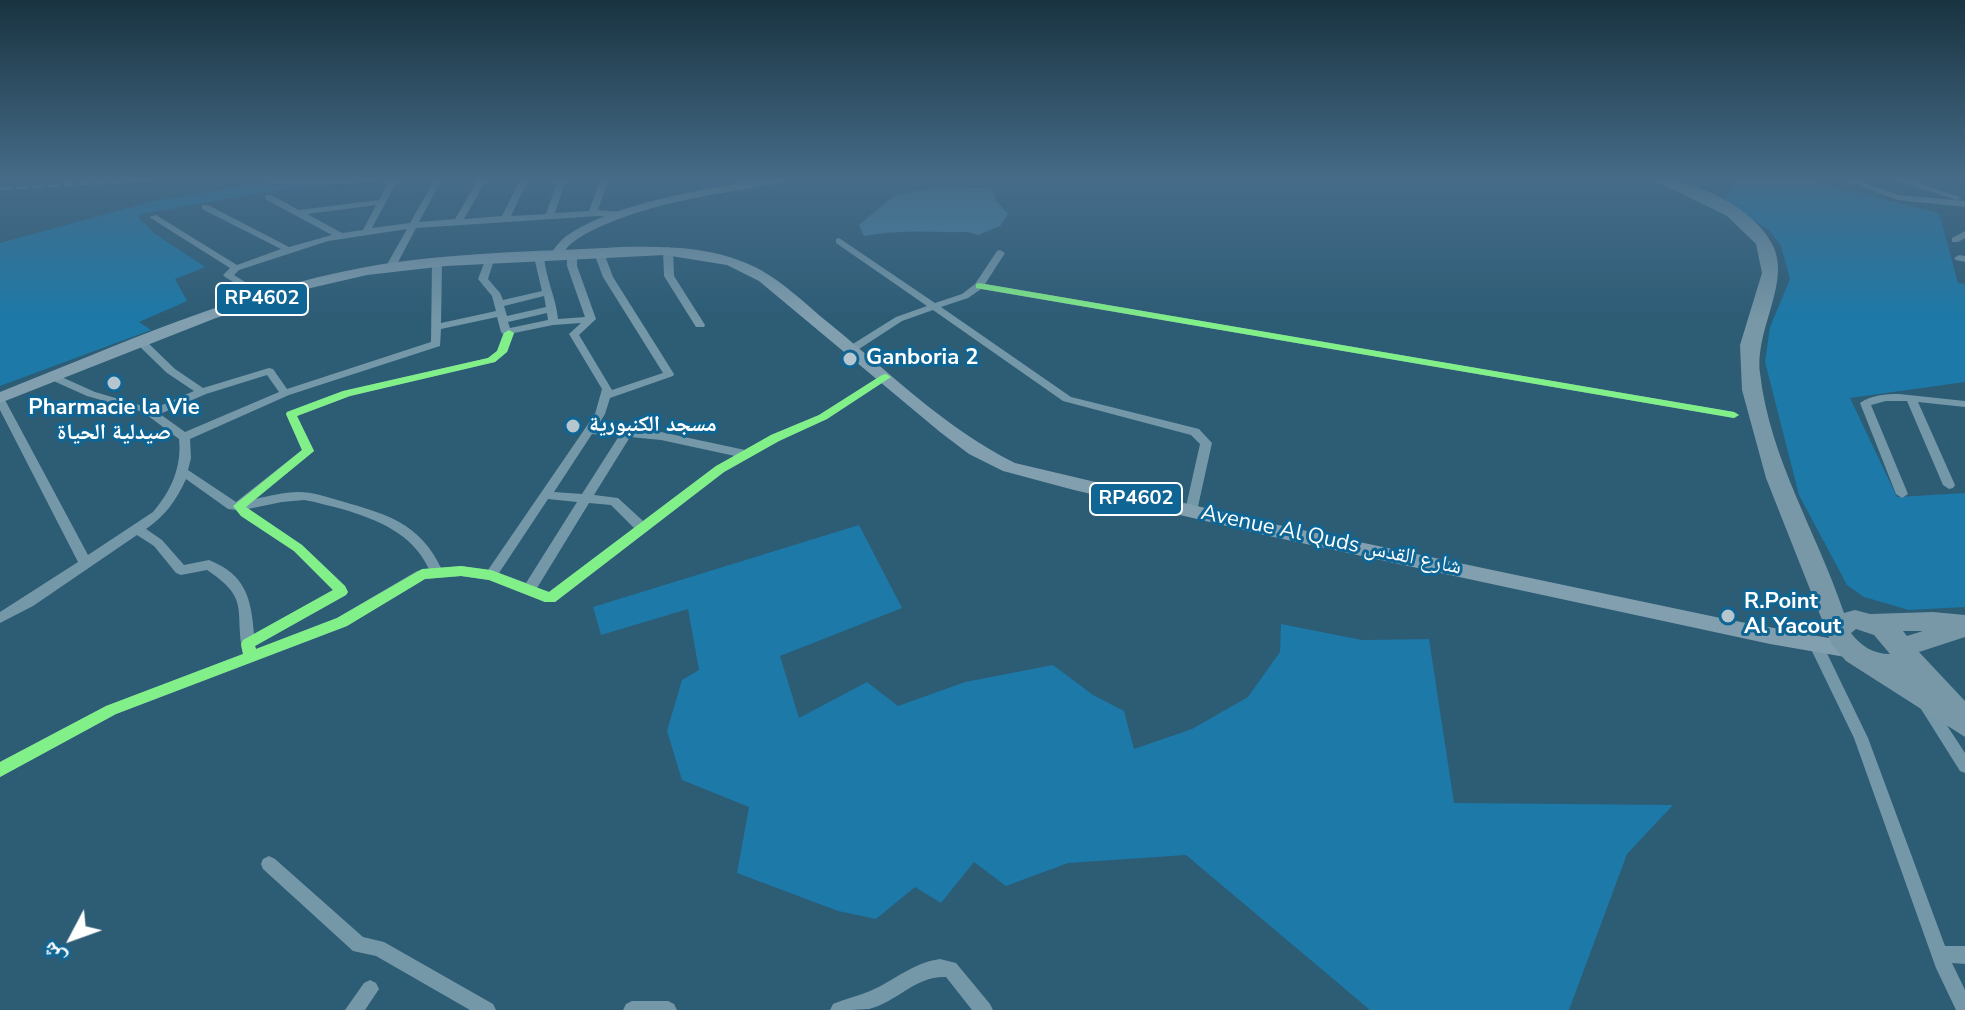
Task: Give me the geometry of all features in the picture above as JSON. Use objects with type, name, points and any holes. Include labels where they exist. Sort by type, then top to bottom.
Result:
[{"type":"highway","points":[[1750,227],[1756,232],[1770,258],[1772,277],[1748,345],[1750,376],[1783,497],[1849,638],[1918,693],[1965,724]]},
{"type":"highway","name":"Avenue Al Quds شارع القدس","points":[[1849,638],[1933,621],[1965,626]]},
{"type":"highway","name":"Avenue Al Quds شارع القدس","points":[[1904,650],[1965,626]]},
{"type":"highway","name":"RP4602","points":[[1889,632],[1904,650],[1902,660],[1895,664],[1849,638],[1889,632]]},
{"type":"highway","points":[[1904,650],[1956,707],[1965,724]]},
{"type":"main road","points":[[555,256],[565,239],[593,227]]},
{"type":"main road","name":"Avenue Al Quds شارع القدس","points":[[0,399],[141,342],[288,290],[343,275],[489,260],[668,250],[733,262],[751,271],[975,450],[1009,467],[1191,511],[1792,640],[1849,638]]},
{"type":"street","points":[[169,227],[236,268]]},
{"type":"street","points":[[244,227],[289,250]]},
{"type":"street","points":[[324,227],[341,236]]},
{"type":"street","points":[[366,232],[369,227]]},
{"type":"street","points":[[253,291],[228,275],[236,268],[289,250],[341,236],[403,227]]},
{"type":"street","points":[[390,268],[410,227]]},
{"type":"street","points":[[1955,240],[1965,234]]},
{"type":"street","points":[[839,241],[1067,399],[1195,432],[1206,443],[1191,511]]},
{"type":"street","points":[[668,250],[669,276],[700,325]]},
{"type":"street","points":[[599,253],[608,277],[669,374],[606,396]]},
{"type":"street","points":[[852,349],[899,319],[965,296],[979,286],[1000,253]]},
{"type":"street","points":[[553,322],[553,309],[540,271],[555,256],[572,266],[591,319]]},
{"type":"street","points":[[239,506],[308,451],[291,417],[293,412],[347,393],[491,360],[502,352],[509,333],[497,295],[483,279],[489,260]]},
{"type":"street","points":[[184,437],[285,393],[439,342],[437,264]]},
{"type":"street","points":[[979,286],[1734,415]]},
{"type":"street","points":[[438,327],[500,312],[548,292]]},
{"type":"street","points":[[500,312],[553,309]]},
{"type":"street","points":[[491,575],[590,430],[606,396],[607,389],[574,336],[591,319]]},
{"type":"street","points":[[509,333],[553,322],[591,319]]},
{"type":"street","points":[[141,342],[171,371],[202,392]]},
{"type":"street","points":[[153,413],[202,392],[269,371],[285,393]]},
{"type":"street","points":[[0,618],[137,529],[164,508],[182,471],[186,455],[184,437],[153,413],[78,389],[53,377]]},
{"type":"street","points":[[0,770],[111,710],[249,651],[342,622],[410,579],[437,572],[491,575],[544,597],[551,597],[641,527],[745,454],[823,417],[886,377]]},
{"type":"street","points":[[1902,494],[1864,405],[1869,400],[1911,398],[1964,406]]},
{"type":"street","points":[[1911,398],[1949,485]]},
{"type":"street","points":[[0,399],[85,562]]},
{"type":"street","points":[[590,430],[687,441],[745,454]]},
{"type":"street","points":[[529,589],[627,432]]},
{"type":"street","points":[[182,471],[225,502],[239,506],[297,496],[379,515],[403,527],[419,541],[430,555],[437,572]]},
{"type":"street","points":[[547,495],[614,501],[641,527]]},
{"type":"street","points":[[239,506],[298,548],[341,591],[249,651]]},
{"type":"street","points":[[137,529],[158,543],[181,570],[209,565],[243,593],[248,610],[249,651]]},
{"type":"street","points":[[1849,638],[1861,738],[1941,954],[1965,1009]]},
{"type":"street","points":[[1918,693],[1965,766]]},
{"type":"street","points":[[269,864],[359,945],[378,948],[487,1010]]},
{"type":"street","points":[[1941,954],[1965,955]]},
{"type":"street","points":[[839,1010],[879,997],[913,974],[941,967],[950,969],[984,1010]]},
{"type":"street","points":[[355,1010],[370,989]]},
{"type":"street","points":[[632,1010],[668,1010]]},
{"type":"shaded area","points":[[58,227],[148,227],[205,267],[175,279],[187,301],[139,322],[151,330],[0,386],[0,243]]},
{"type":"shaded area","points":[[860,227],[997,227],[978,235],[966,232],[916,232],[864,236]]},
{"type":"shaded area","points":[[1765,227],[1943,227],[1958,283],[1965,284],[1965,382],[1850,398],[1897,497],[1965,493],[1965,607],[1909,610],[1864,597],[1847,585],[1799,495],[1765,362],[1770,327],[1790,279],[1781,246]]},
{"type":"shaded area","points":[[859,525],[902,608],[780,656],[799,718],[867,682],[898,706],[965,682],[1053,665],[1093,695],[1124,711],[1134,749],[1192,729],[1248,697],[1280,652],[1281,624],[1362,640],[1429,639],[1454,803],[1673,805],[1627,854],[1569,1010],[1370,1010],[1186,855],[1068,863],[1006,886],[974,862],[941,903],[915,887],[876,919],[838,911],[737,873],[749,807],[682,780],[667,731],[682,680],[699,670],[688,609],[601,635],[593,607]]},
{"type":"cycle path","points":[[979,286],[1734,415]]},
{"type":"cycle path","points":[[251,658],[248,644],[341,592],[298,548],[239,506],[308,451],[291,414],[347,393],[491,360],[502,352],[509,333]]},
{"type":"cycle path","points":[[0,770],[111,710],[342,622],[422,574],[461,571],[491,575],[550,598],[720,469],[775,438],[823,417],[886,377]]},
{"type":"place","name":"Ganboria 2","points":[[850,359]]},
{"type":"place","name":"Pharmacie la Vie صيدلية الحياة","points":[[114,383]]},
{"type":"place","name":"مسجد الكنبورية","points":[[573,426]]},
{"type":"place","name":"R.Point Al Yacout","points":[[1728,616]]}]
